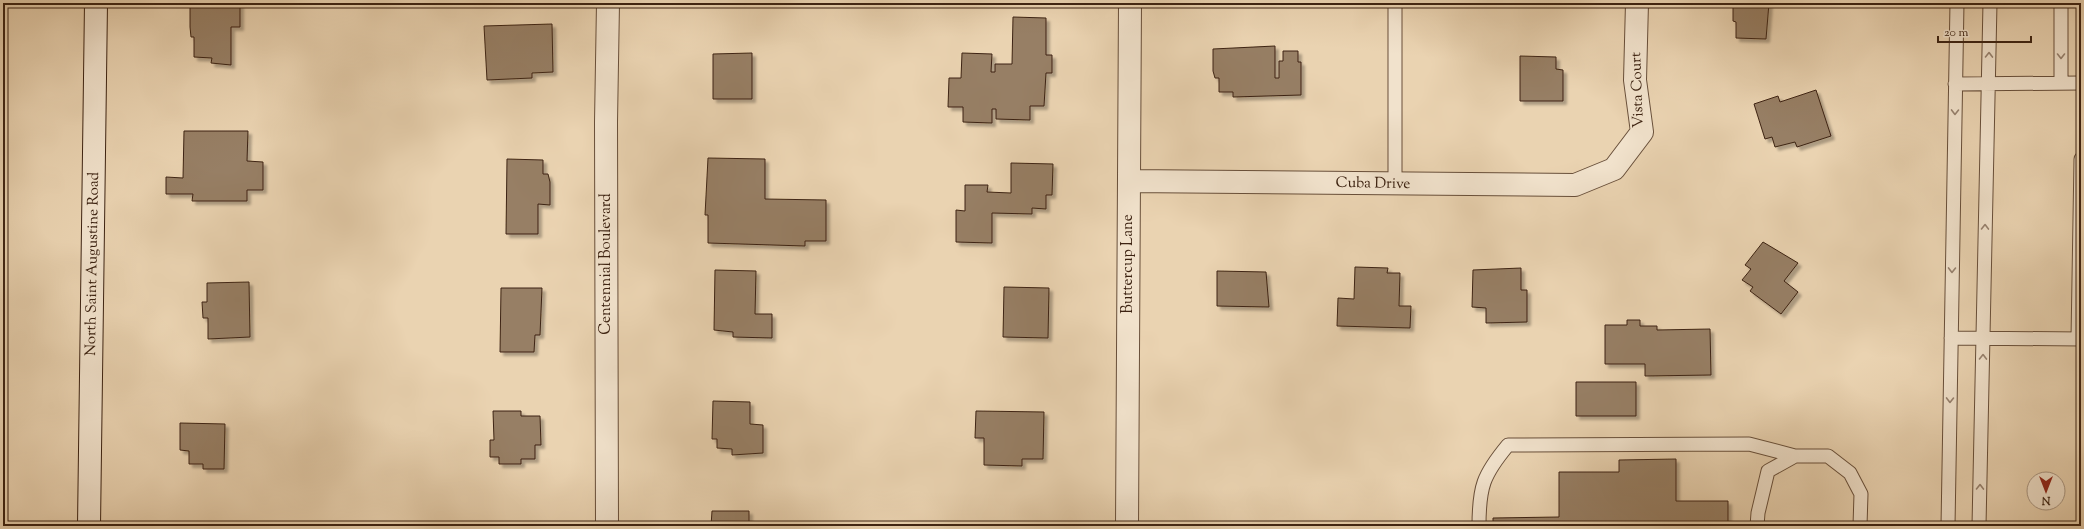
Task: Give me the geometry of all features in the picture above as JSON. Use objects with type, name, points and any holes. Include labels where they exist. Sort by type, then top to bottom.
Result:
[{"type":"street","name":"North Saint Augustine Road","points":[[89,526],[96,3]]},
{"type":"street","name":"Centennial Boulevard","points":[[607,526],[606,122],[608,3]]},
{"type":"street","name":"Buttercup Lane","points":[[1127,526],[1130,3]]},
{"type":"street","name":"Vista Court","points":[[1614,168],[1642,132],[1635,80],[1637,3]]},
{"type":"street","name":"Cuba Drive","points":[[1129,181],[1575,186],[1614,168]]},
{"type":"lane","points":[[1395,3],[1395,184]]},
{"type":"lane","points":[[1948,526],[1957,3]]},
{"type":"lane","points":[[1979,526],[1990,3]]},
{"type":"lane","points":[[2061,3],[2061,83]]},
{"type":"lane","points":[[1955,84],[2081,83]]},
{"type":"lane","points":[[1951,338],[1983,337],[2080,339],[2081,159]]},
{"type":"lane","points":[[1479,526],[1479,496],[1490,466],[1508,445],[1749,444],[1795,456],[1828,456],[1850,473],[1861,494],[1860,526]]},
{"type":"lane","points":[[1757,526],[1758,513],[1768,471],[1795,456]]},
{"type":"building","points":[[190,3],[240,3],[240,27],[231,27],[231,65],[211,63],[212,58],[194,57],[194,37],[191,37],[190,27]]},
{"type":"building","points":[[1733,3],[1769,3],[1766,39],[1736,38],[1736,22],[1733,21]]},
{"type":"building","points":[[1013,17],[1046,18],[1046,55],[1052,55],[1052,73],[1046,73],[1044,106],[1030,106],[1030,120],[996,119],[996,109],[992,109],[992,123],[963,122],[963,107],[948,107],[949,78],[961,78],[962,53],[992,54],[991,72],[995,72],[995,64],[1012,64]]},
{"type":"building","points":[[552,24],[553,72],[532,73],[532,78],[487,80],[484,26]]},
{"type":"building","points":[[1275,46],[1275,78],[1279,78],[1279,61],[1283,61],[1283,51],[1298,51],[1298,62],[1301,62],[1301,95],[1233,97],[1233,92],[1219,92],[1219,78],[1215,78],[1213,71],[1213,49]]},
{"type":"building","points":[[752,53],[752,99],[713,99],[713,54]]},
{"type":"building","points":[[1520,56],[1556,57],[1556,69],[1563,70],[1563,101],[1520,101]]},
{"type":"building","points":[[1816,90],[1831,136],[1797,147],[1795,142],[1775,147],[1772,137],[1765,139],[1754,104],[1778,96],[1780,102]]},
{"type":"building","points":[[184,131],[248,131],[247,161],[263,162],[263,190],[247,190],[247,201],[192,201],[193,194],[166,194],[166,177],[183,178]]},
{"type":"building","points":[[708,158],[765,159],[765,199],[826,200],[826,241],[805,241],[805,246],[708,243],[708,215],[705,215]]},
{"type":"building","points":[[507,159],[543,160],[543,174],[548,174],[550,182],[550,205],[538,204],[538,234],[506,234]]},
{"type":"building","points":[[1011,163],[1053,164],[1052,195],[1046,195],[1046,209],[1032,208],[1032,214],[992,213],[992,243],[956,242],[956,210],[965,211],[965,185],[988,185],[987,192],[1011,193]]},
{"type":"building","points":[[1763,242],[1798,263],[1784,281],[1798,292],[1781,314],[1750,291],[1753,287],[1742,280],[1751,269],[1745,265]]},
{"type":"building","points":[[1355,267],[1388,268],[1387,273],[1400,273],[1399,306],[1411,306],[1410,328],[1337,326],[1338,298],[1354,299]]},
{"type":"building","points":[[1521,268],[1521,290],[1527,290],[1527,322],[1486,323],[1486,308],[1472,307],[1473,270]]},
{"type":"building","points":[[715,270],[756,271],[755,314],[772,314],[772,338],[733,337],[733,332],[714,330]]},
{"type":"building","points":[[1217,271],[1266,272],[1269,307],[1217,306]]},
{"type":"building","points":[[249,282],[250,337],[208,339],[208,318],[203,318],[202,302],[207,302],[207,283]]},
{"type":"building","points":[[1004,287],[1049,288],[1048,338],[1003,337]]},
{"type":"building","points":[[501,288],[542,288],[540,335],[535,335],[534,352],[500,352]]},
{"type":"building","points":[[1627,320],[1640,320],[1640,326],[1657,326],[1657,330],[1710,329],[1711,375],[1645,376],[1645,364],[1605,364],[1605,325],[1627,325]]},
{"type":"building","points":[[1576,382],[1636,382],[1636,416],[1576,416]]},
{"type":"building","points":[[713,401],[750,402],[750,424],[763,425],[763,453],[732,455],[732,449],[717,448],[717,439],[712,439]]},
{"type":"building","points":[[493,411],[521,411],[521,416],[540,416],[541,445],[535,445],[535,459],[521,459],[521,464],[499,464],[499,457],[490,457],[490,440],[494,440]]},
{"type":"building","points":[[976,411],[1044,412],[1043,459],[1022,459],[1022,466],[984,465],[984,438],[975,438]]},
{"type":"building","points":[[180,423],[225,424],[224,469],[203,469],[203,464],[189,464],[189,451],[180,450]]},
{"type":"building","points":[[1676,459],[1676,501],[1728,501],[1728,526],[1493,526],[1493,518],[1559,517],[1559,472],[1619,472],[1619,460]]},
{"type":"building","points":[[712,511],[749,511],[749,526],[711,526]]}]
